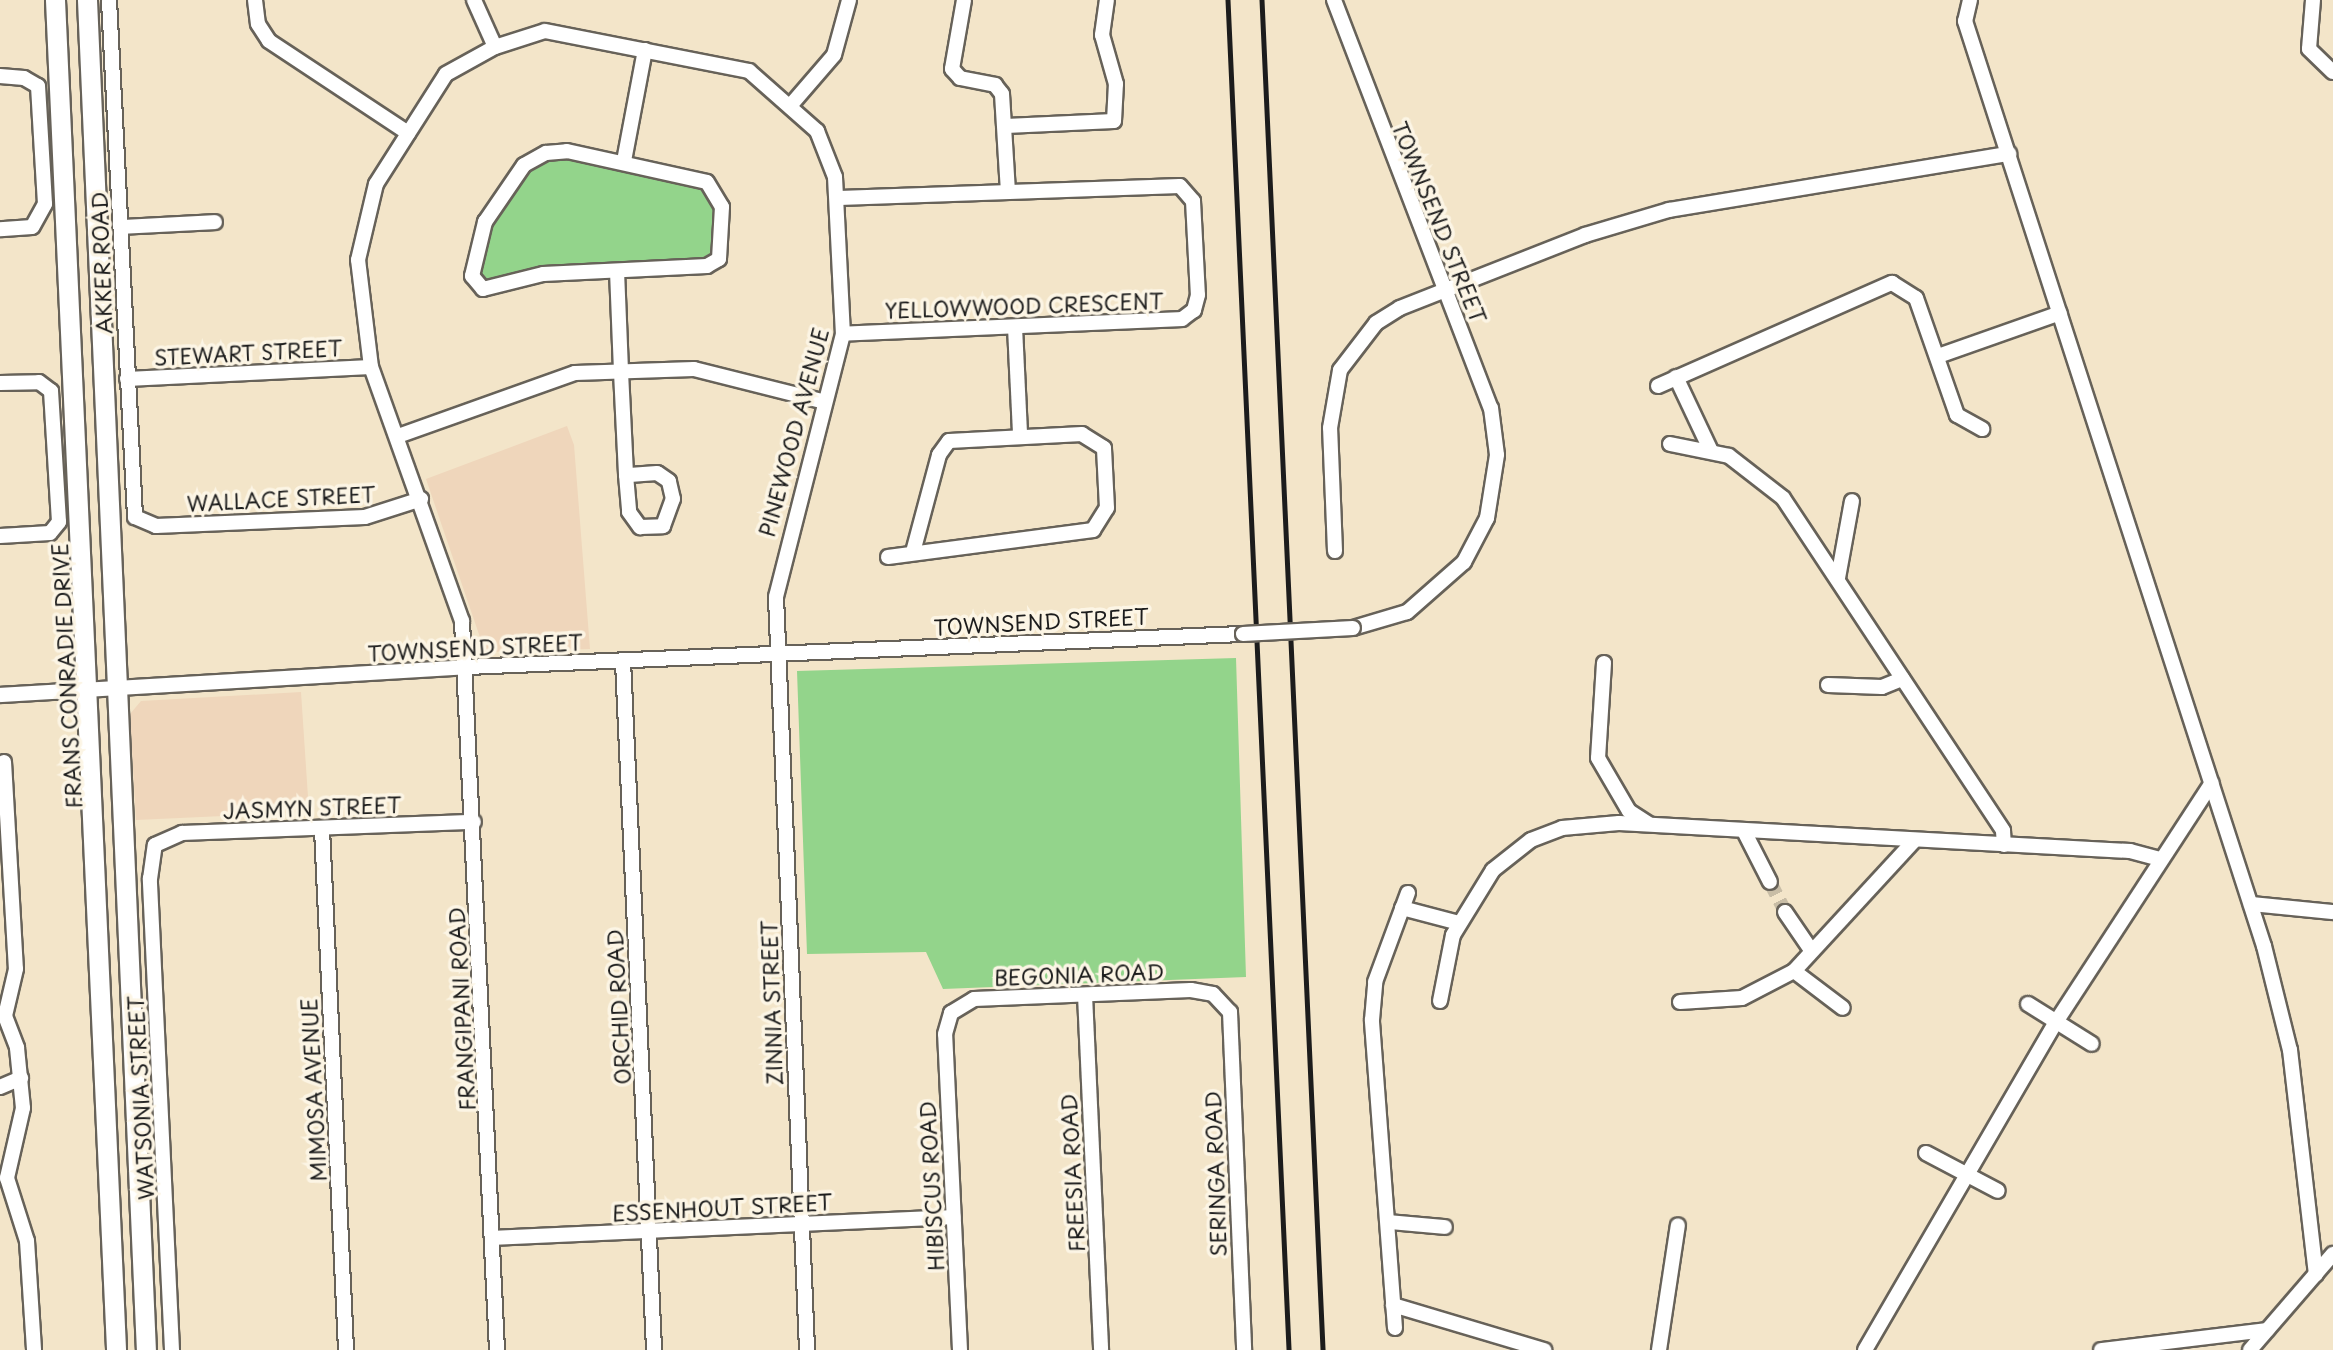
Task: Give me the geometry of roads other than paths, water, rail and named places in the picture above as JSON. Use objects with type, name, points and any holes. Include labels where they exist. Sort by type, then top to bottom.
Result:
[{"type":"main road","name":"FRANS CONRADIE DRIVE","points":[[55,0],[90,690],[116,1350]]},
{"type":"main road","points":[[87,0],[146,1350]]},
{"type":"street","name":"AKKER ROAD","points":[[109,0],[133,508],[140,522]]},
{"type":"street","points":[[255,0],[258,24],[269,41],[408,133]]},
{"type":"street","points":[[474,0],[495,47]]},
{"type":"street","points":[[790,106],[834,55],[849,0]]},
{"type":"street","points":[[964,0],[952,69],[960,78],[999,89],[1006,126],[1008,191]]},
{"type":"street","points":[[1006,126],[1114,121],[1116,85],[1102,35],[1107,0]]},
{"type":"street","name":"TOWNSEND STREET","points":[[0,695],[467,667],[1243,634],[1353,628],[1386,622],[1427,599],[1464,562],[1493,498],[1497,455],[1491,408],[1334,0]]},
{"type":"street","points":[[1970,0],[1965,21],[2251,904],[2290,1050],[2316,1274]]},
{"type":"street","points":[[2313,0],[2309,49],[2333,72]]},
{"type":"street","name":"PINEWOOD AVENUE","points":[[467,667],[457,598],[371,367],[358,260],[376,184],[452,68],[495,47],[545,31],[749,71],[790,106],[822,141],[839,198],[843,334],[777,579],[778,654]]},
{"type":"street","points":[[624,161],[645,50]]},
{"type":"street","points":[[0,76],[24,78],[38,91],[45,204],[39,223],[0,229]]},
{"type":"street","points":[[558,150],[624,161],[707,181],[722,207],[724,247],[712,265],[617,271],[543,274],[494,290],[472,276],[485,222],[530,161],[558,150]]},
{"type":"street","points":[[1335,551],[1331,428],[1340,370],[1376,323],[1446,291],[1585,235],[1669,210],[2009,155]]},
{"type":"street","name":"YELLOWWOOD CRESCENT","points":[[839,198],[1008,191],[1185,188],[1193,201],[1198,295],[1194,310],[1182,319],[843,334]]},
{"type":"street","points":[[121,227],[215,222]]},
{"type":"street","points":[[617,271],[626,475]]},
{"type":"street","points":[[1658,386],[1892,283],[1916,298],[1957,415],[1982,429]]},
{"type":"street","points":[[1938,356],[2060,313]]},
{"type":"street","points":[[1015,327],[1020,435]]},
{"type":"street","name":"STEWART STREET","points":[[127,379],[371,367]]},
{"type":"street","points":[[398,436],[558,375],[714,372],[825,401]]},
{"type":"street","points":[[1676,377],[1711,452]]},
{"type":"street","points":[[0,383],[47,386],[59,522],[54,531],[0,536]]},
{"type":"street","points":[[888,557],[1099,526],[1107,508],[1100,441],[1082,433],[1020,435],[946,443],[913,552]]},
{"type":"street","points":[[1670,443],[1711,452],[1749,468],[1783,498],[2003,831],[2004,845]]},
{"type":"street","name":"WALLACE STREET","points":[[140,522],[378,516],[421,499]]},
{"type":"street","points":[[1838,578],[1852,501]]},
{"type":"street","name":"ZINNIA STREET","points":[[778,654],[807,1350]]},
{"type":"street","name":"ORCHID ROAD","points":[[624,662],[654,1350]]},
{"type":"street","points":[[1604,663],[1598,758],[1629,811],[1650,825]]},
{"type":"street","name":"FRANGIPANI ROAD","points":[[467,667],[497,1350]]},
{"type":"street","points":[[1828,685],[1882,687],[1902,678]]},
{"type":"street","points":[[4,762],[16,969],[2,1017],[21,1078],[22,1124],[7,1178],[27,1241],[34,1350]]},
{"type":"street","points":[[1865,1350],[2056,1021],[2212,783]]},
{"type":"street","name":"JASMYN STREET","points":[[155,845],[182,833],[474,821]]},
{"type":"street","points":[[1440,1001],[1459,923],[1493,870],[1531,840],[1591,823],[2004,845],[2160,859]]},
{"type":"street","name":"MIMOSA AVENUE","points":[[322,829],[346,1350]]},
{"type":"street","points":[[1744,831],[1770,882]]},
{"type":"street","points":[[1680,1002],[1742,998],[1794,971],[1915,840]]},
{"type":"street","name":"WATSONIA STREET","points":[[155,845],[150,879],[172,1350]]},
{"type":"street","points":[[1395,1328],[1372,1020],[1375,982],[1408,893]]},
{"type":"street","points":[[2251,904],[2333,912]]},
{"type":"street","points":[[1402,908],[1459,923]]},
{"type":"street","points":[[1785,912],[1811,950]]},
{"type":"street","points":[[1794,971],[1843,1008]]},
{"type":"street","name":"BEGONIA ROAD","points":[[947,1020],[957,1006],[974,999],[1191,990],[1221,998]]},
{"type":"street","name":"FREESIA ROAD","points":[[1085,995],[1101,1350]]},
{"type":"street","name":"SERINGA ROAD","points":[[1221,998],[1230,1012],[1244,1350]]},
{"type":"street","points":[[2028,1004],[2092,1044]]},
{"type":"street","name":"HIBISCUS ROAD","points":[[947,1020],[960,1350]]},
{"type":"street","points":[[0,1087],[21,1078]]},
{"type":"street","points":[[1926,1153],[1998,1191]]},
{"type":"street","name":"ESSENHOUT STREET","points":[[492,1238],[954,1217]]},
{"type":"street","points":[[1389,1222],[1445,1227]]},
{"type":"street","points":[[1659,1350],[1678,1225]]},
{"type":"street","points":[[2250,1350],[2333,1254]]},
{"type":"street","points":[[1393,1304],[1544,1350]]},
{"type":"street","points":[[2101,1350],[2267,1330]]},
{"type":"tunnel","points":[[1770,882],[1785,912]]},
{"type":"railway","points":[[1228,0],[1289,1350]]},
{"type":"railway","points":[[1262,0],[1323,1350]]}]
